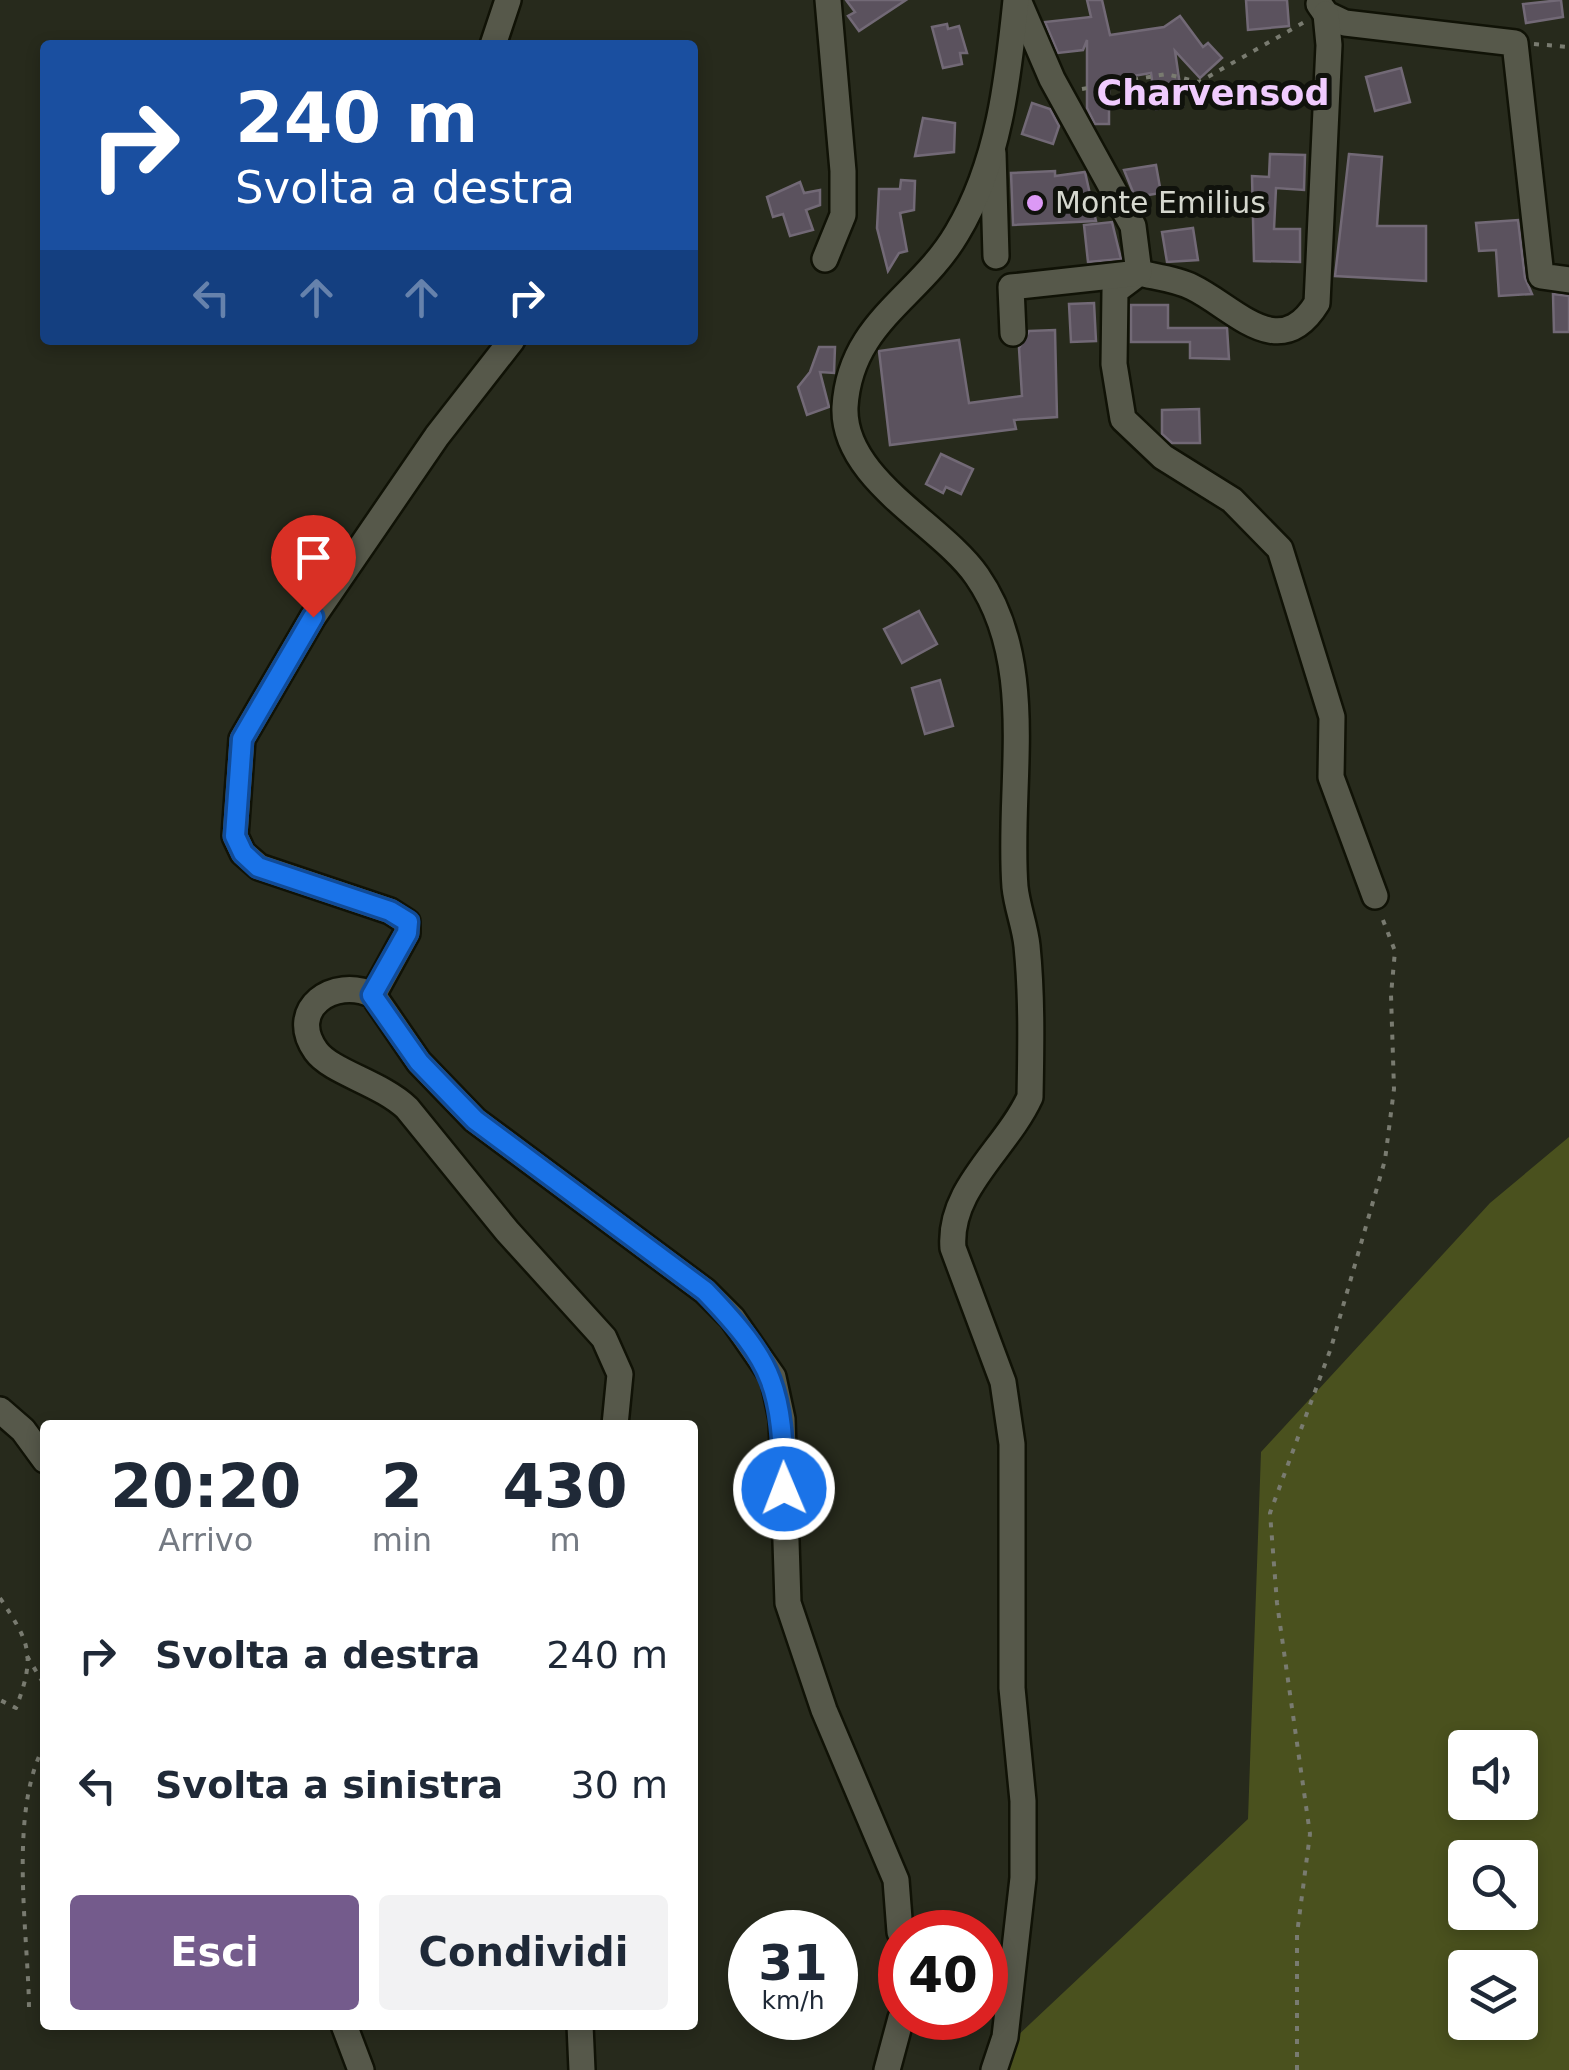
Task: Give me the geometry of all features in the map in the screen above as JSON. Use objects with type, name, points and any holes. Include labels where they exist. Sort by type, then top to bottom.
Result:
[{"type":"street","points":[[495,40],[508,0]]},
{"type":"street","points":[[1017,0],[1052,80],[1134,226],[1139,273]]},
{"type":"street","points":[[994,2070],[1006,2037],[1023,1860],[1012,1672],[1012,1444],[1003,1382],[953,1248],[951,1225],[976,1182],[976,1170],[1019,1120],[1030,1097],[1027,941],[1015,886],[1016,696],[1002,632],[977,576],[888,492],[852,440],[845,409],[853,364],[872,326],[944,255],[976,194],[1003,110],[1017,0]]},
{"type":"street","points":[[825,259],[843,215],[844,172],[841,108],[826,1]]},
{"type":"street","points":[[1321,7],[1358,25],[1515,43],[1540,276],[1569,280]]},
{"type":"street","points":[[1013,333],[1011,287],[1139,273],[1190,285],[1258,328],[1274,332],[1294,327],[1309,317],[1317,303],[1329,45],[1321,7]]},
{"type":"street","points":[[992,148],[997,168],[996,256]]},
{"type":"street","points":[[1139,273],[1115,291],[1114,364],[1123,419],[1163,457],[1232,500],[1280,548],[1332,716],[1331,777],[1375,896]]},
{"type":"street","points":[[372,995],[407,933],[408,922],[390,911],[258,867],[243,853],[235,836],[242,739],[313,617],[437,436],[508,345]]},
{"type":"street","points":[[615,1420],[620,1374],[604,1338],[507,1230],[407,1108],[377,1084],[336,1068],[312,1046],[308,1012],[318,998],[342,988],[372,995],[419,1062],[475,1120],[705,1291],[732,1318],[773,1377],[782,1419],[788,1604],[824,1710],[896,1880],[898,1910]]},
{"type":"street","points":[[0,1410],[23,1430],[40,1453]]},
{"type":"street","points":[[346,2030],[361,2070]]},
{"type":"street","points":[[580,2030],[582,2070]]},
{"type":"street","points":[[888,2070],[896,2040]]},
{"type":"path","points":[[1052,80],[1083,90],[1166,74],[1199,82],[1321,7]]},
{"type":"path","points":[[1515,43],[1569,47]]},
{"type":"path","points":[[1296,2070],[1297,1934],[1310,1834],[1276,1603],[1270,1513],[1331,1348],[1385,1160],[1394,1089],[1390,994],[1394,951],[1375,896]]},
{"type":"path","points":[[0,1598],[28,1640],[26,1681],[16,1708],[0,1700]]},
{"type":"path","points":[[27,1656],[40,1678]]},
{"type":"path","points":[[29,2007],[22,1874],[32,1766],[40,1752]]},
{"type":"green space","points":[[1569,1137],[1569,2070],[981,2070],[1248,1819],[1261,1452],[1490,1203]]},
{"type":"building","points":[[846,0],[906,0],[859,31],[848,16],[855,12]]},
{"type":"building","points":[[1087,0],[1102,0],[1110,35],[1164,27],[1180,16],[1203,47],[1208,43],[1222,58],[1200,78],[1175,51],[1183,106],[1156,109],[1151,73],[1109,80],[1109,124],[1095,124],[1087,108],[1087,40],[1083,50],[1058,53],[1045,22],[1091,17]]},
{"type":"building","points":[[1246,0],[1287,0],[1289,26],[1248,30]]},
{"type":"building","points":[[1561,0],[1563,17],[1526,23],[1523,4]]},
{"type":"building","points":[[947,24],[948,29],[959,26],[967,53],[960,53],[962,64],[943,68],[932,27]]},
{"type":"building","points":[[1401,68],[1410,102],[1375,111],[1366,77]]},
{"type":"building","points":[[1032,103],[1050,109],[1059,126],[1053,144],[1022,134]]},
{"type":"building","points":[[923,118],[955,123],[954,152],[915,156]]},
{"type":"building","points":[[1270,154],[1305,155],[1304,190],[1276,188],[1274,229],[1300,229],[1300,262],[1254,261],[1252,176],[1269,177]]},
{"type":"building","points":[[1349,154],[1382,157],[1377,226],[1426,226],[1426,281],[1335,276]]},
{"type":"building","points":[[1156,165],[1161,193],[1135,197],[1124,170]]},
{"type":"building","points":[[1055,171],[1055,176],[1085,172],[1096,221],[1013,225],[1011,173]]},
{"type":"building","points":[[901,180],[915,181],[914,210],[900,213],[907,251],[899,253],[888,271],[877,228],[879,189],[900,189]]},
{"type":"building","points":[[800,182],[804,193],[820,190],[820,205],[806,210],[813,230],[790,236],[783,214],[773,217],[767,197]]},
{"type":"building","points":[[1518,220],[1525,278],[1532,294],[1499,296],[1496,250],[1479,251],[1476,223]]},
{"type":"building","points":[[1112,222],[1121,259],[1088,262],[1084,225]]},
{"type":"building","points":[[1193,228],[1198,260],[1167,262],[1162,232]]},
{"type":"building","points":[[1553,294],[1569,296],[1569,332],[1554,332]]},
{"type":"building","points":[[1094,303],[1096,341],[1071,342],[1069,304]]},
{"type":"building","points":[[1131,305],[1168,305],[1168,328],[1227,328],[1229,359],[1190,358],[1190,342],[1131,342]]},
{"type":"building","points":[[1055,330],[1057,417],[1014,420],[1016,429],[890,445],[879,351],[959,340],[969,403],[1022,396],[1019,348],[1029,331]]},
{"type":"building","points":[[819,347],[835,347],[834,373],[820,372],[829,407],[807,415],[798,387],[810,372]]},
{"type":"building","points":[[1199,409],[1200,443],[1172,443],[1162,434],[1162,410]]},
{"type":"building","points":[[941,454],[973,469],[961,494],[946,487],[943,493],[926,484]]},
{"type":"building","points":[[919,611],[937,644],[902,663],[884,629]]},
{"type":"building","points":[[940,680],[953,726],[925,734],[912,688]]},
{"type":"place","name":"Monte Emilius","points":[[1035,203]]},
{"type":"district","name":"Charvensod","points":[[1213,93]]},
{"type":"route","points":[[313,617],[242,739],[235,836],[243,853],[258,867],[343,899],[390,911],[408,922],[407,933],[372,995],[419,1062],[475,1120],[705,1291],[732,1318],[773,1377],[782,1419],[784,1489]]}]
